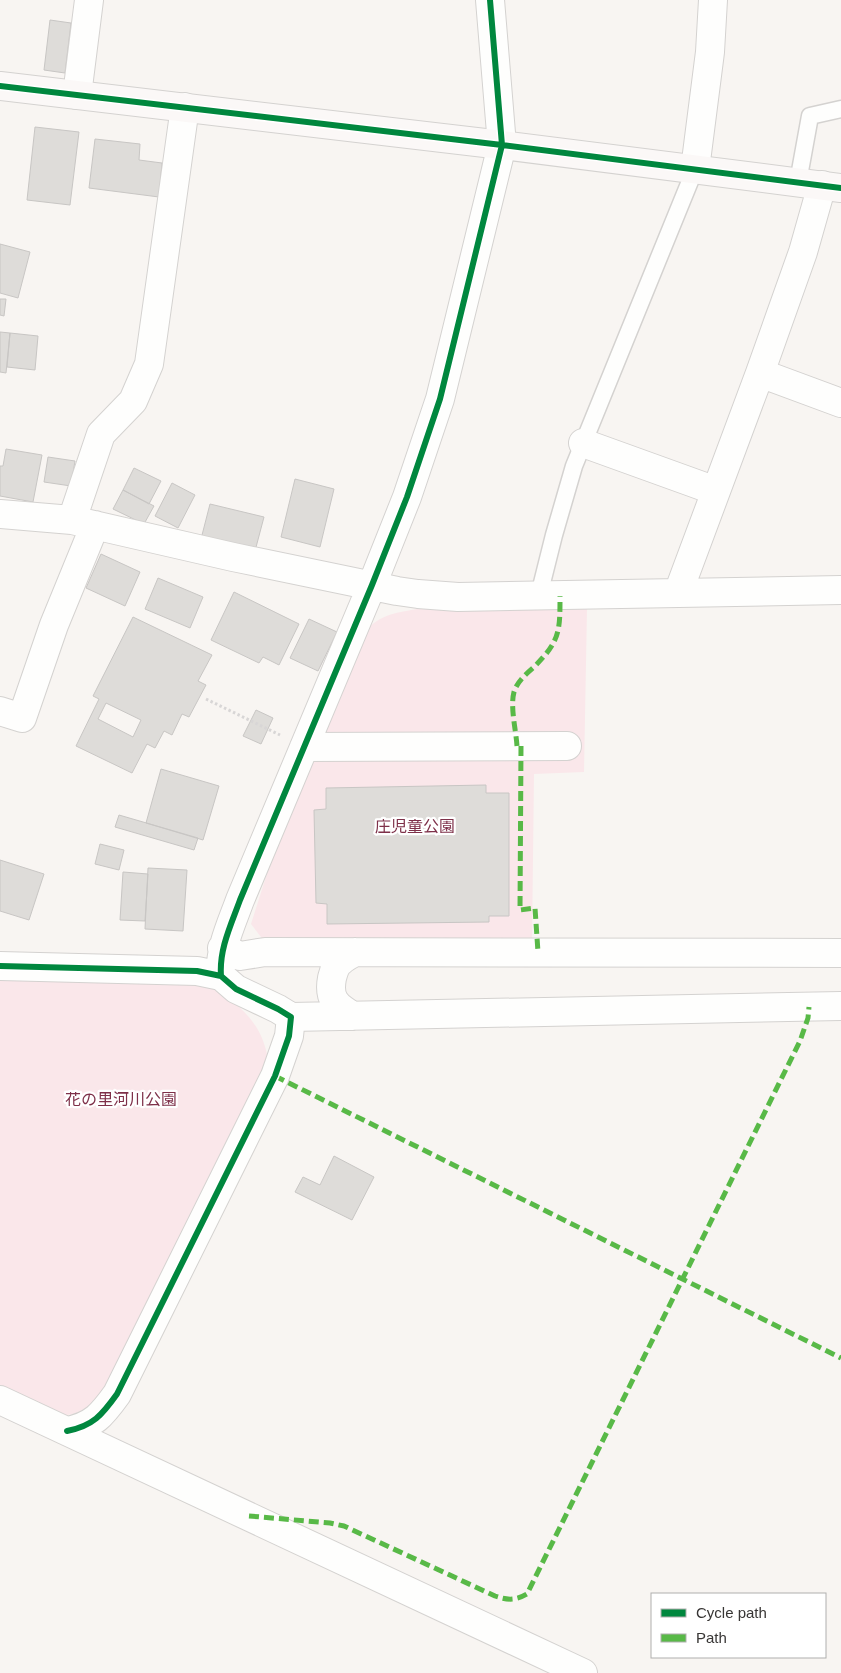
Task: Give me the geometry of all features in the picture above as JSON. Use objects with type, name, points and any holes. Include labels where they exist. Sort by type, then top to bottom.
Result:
[{"type":"street","points":[[77,95],[89,0]]},
{"type":"street","points":[[220,976],[222,948],[240,900],[407,497],[440,399],[502,144],[490,0]]},
{"type":"street","points":[[695,169],[710,52],[713,0]]},
{"type":"street","points":[[0,86],[502,144],[820,185],[803,252],[678,593]]},
{"type":"street","points":[[0,711],[22,718],[54,625],[84,522],[101,434],[133,402],[149,364],[185,107]]},
{"type":"street","points":[[760,373],[841,403]]},
{"type":"street","points":[[583,443],[716,491]]},
{"type":"street","points":[[0,514],[84,522],[233,557],[372,584],[397,591],[438,596],[841,590]]},
{"type":"street","points":[[304,747],[567,746]]},
{"type":"street","points":[[222,948],[240,956],[265,952],[841,952]]},
{"type":"street","points":[[353,1016],[342,1010],[335,1003],[331,994],[331,984],[335,968],[341,961],[355,952]]},
{"type":"street","points":[[0,966],[197,971],[220,976],[236,989],[291,1017],[841,1006]]},
{"type":"street","points":[[67,1431],[82,1428],[94,1422],[107,1409],[117,1394],[275,1076],[289,1036],[291,1017]]},
{"type":"street","points":[[0,1400],[583,1673]]},
{"type":"lane","points":[[820,185],[810,116],[841,109]]},
{"type":"lane","points":[[539,595],[574,466],[695,169]]},
{"type":"path","points":[[206,699],[304,747]]},
{"type":"green space","name":"庄児童公園","points":[[417,609],[587,609],[584,772],[534,774],[532,942],[268,946],[251,924],[271,861],[363,635],[368,628],[380,619]]},
{"type":"green space","name":"花の里河川公園","points":[[0,974],[203,982],[228,998],[248,1016],[256,1027],[267,1052],[269,1068],[105,1393],[85,1409],[68,1415],[60,1416],[0,1393]]},
{"type":"building","points":[[50,20],[71,23],[65,73],[44,70]]},
{"type":"building","points":[[35,127],[79,132],[70,205],[27,200]]},
{"type":"building","points":[[95,139],[140,144],[139,160],[162,163],[159,197],[89,188]]},
{"type":"building","points":[[0,244],[30,252],[18,298],[0,293]]},
{"type":"building","points":[[0,299],[6,299],[4,316],[0,315]]},
{"type":"building","points":[[0,332],[10,333],[6,373],[0,372]]},
{"type":"building","points":[[10,333],[38,336],[35,370],[7,367]]},
{"type":"building","points":[[6,449],[42,455],[33,502],[0,496],[0,466],[3,466]]},
{"type":"building","points":[[48,457],[75,461],[71,486],[44,482]]},
{"type":"building","points":[[134,468],[161,481],[149,504],[123,490]]},
{"type":"building","points":[[295,479],[334,489],[320,547],[281,537]]},
{"type":"building","points":[[172,483],[195,495],[178,528],[155,516]]},
{"type":"building","points":[[123,490],[154,506],[144,524],[113,509]]},
{"type":"building","points":[[210,504],[264,517],[255,551],[201,539]]},
{"type":"building","points":[[101,554],[140,572],[125,606],[86,588]]},
{"type":"building","points":[[158,578],[203,597],[190,628],[145,609]]},
{"type":"building","points":[[234,592],[299,624],[279,665],[263,657],[259,663],[211,640]]},
{"type":"building","points":[[133,617],[212,655],[198,681],[206,685],[189,717],[182,714],[172,735],[164,731],[155,748],[147,744],[132,773],[76,746],[99,699],[93,696]],"holes":[[[106,703],[141,720],[133,737],[98,719]]]},
{"type":"building","points":[[309,619],[337,632],[318,671],[290,658]]},
{"type":"building","points":[[256,710],[273,718],[261,744],[243,736]]},
{"type":"building","points":[[161,769],[219,786],[203,840],[146,823]]},
{"type":"building","points":[[486,785],[486,793],[509,793],[509,916],[489,916],[489,922],[327,924],[327,904],[316,903],[314,810],[326,809],[326,788]]},
{"type":"building","points":[[119,815],[198,838],[194,850],[115,827]]},
{"type":"building","points":[[100,844],[124,850],[119,870],[95,864]]},
{"type":"building","points":[[0,860],[44,874],[29,920],[0,911]]},
{"type":"building","points":[[148,868],[187,870],[183,931],[145,929]]},
{"type":"building","points":[[123,872],[148,874],[145,921],[120,920]]},
{"type":"building","points":[[334,1156],[374,1177],[352,1220],[295,1192],[303,1177],[320,1185]]},
{"type":"marked path","points":[[517,746],[513,711],[515,688],[524,676],[542,659],[557,635],[560,619],[560,596]]},
{"type":"marked path","points":[[521,746],[520,910],[535,908],[538,952]]},
{"type":"marked path","points":[[249,1516],[330,1523],[344,1526],[495,1596],[511,1599],[527,1594],[800,1041],[808,1018],[809,1007]]},
{"type":"marked path","points":[[275,1076],[841,1358]]},
{"type":"cycle path","points":[[221,976],[224,947],[240,900],[372,585],[407,497],[440,399],[502,145],[490,0]]},
{"type":"cycle path","points":[[0,86],[502,145],[841,188]]},
{"type":"cycle path","points":[[0,966],[197,971],[221,976],[236,989],[291,1017],[289,1036],[275,1076],[117,1394],[107,1408],[90,1423],[67,1431]]}]
